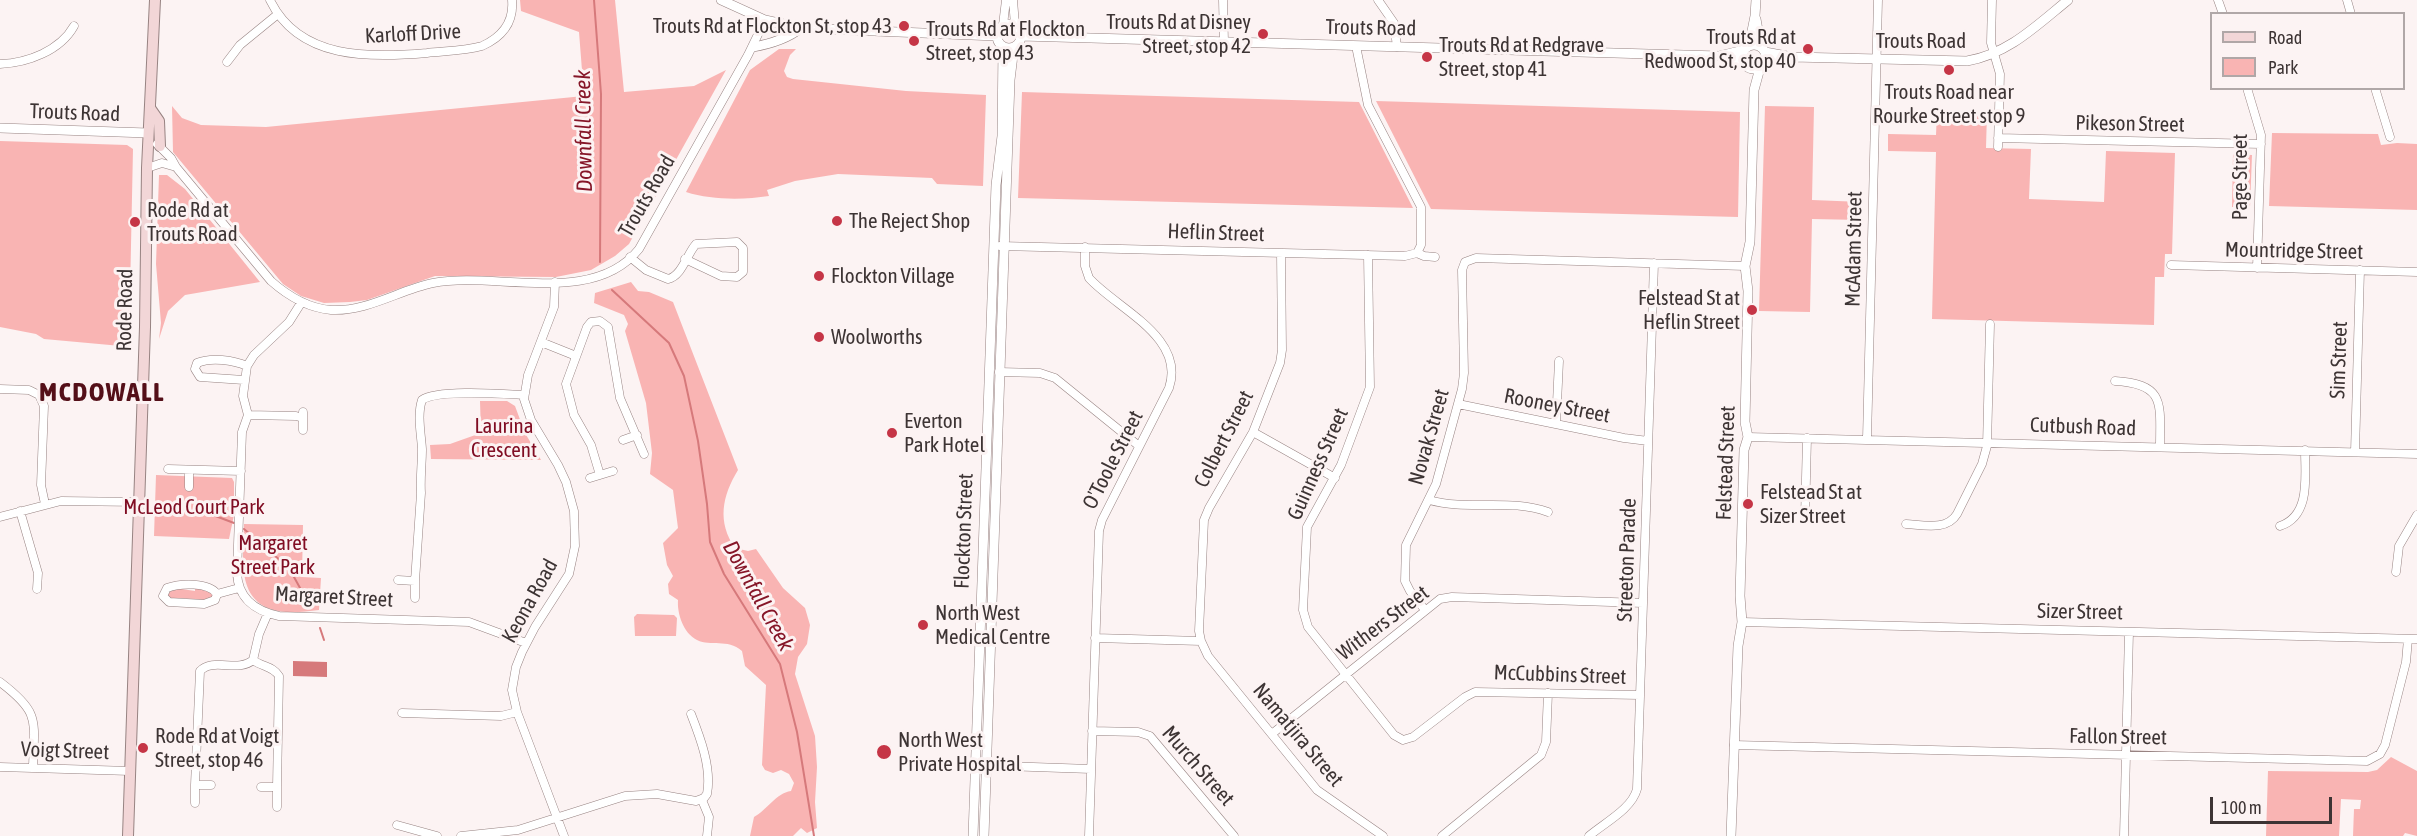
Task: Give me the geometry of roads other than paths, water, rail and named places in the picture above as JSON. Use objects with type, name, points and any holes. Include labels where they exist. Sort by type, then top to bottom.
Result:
[{"type":"main road","name":"Rode Road","points":[[128,836],[140,502],[148,137],[155,0]]},
{"type":"main road","points":[[150,108],[159,122],[160,146]]},
{"type":"street","name":"Karloff Drive","points":[[270,0],[278,14],[303,37],[322,46],[359,55],[393,56],[475,48],[489,43],[506,28],[512,14],[512,0]]},
{"type":"street","points":[[721,0],[765,20],[801,28],[996,36]]},
{"type":"street","points":[[1003,25],[1006,0]]},
{"type":"street","points":[[1013,0],[1015,25],[1020,30],[1021,36],[1019,43],[1014,47],[1003,47],[996,36],[998,29],[1003,25],[1015,25]]},
{"type":"street","points":[[1223,0],[1224,42]]},
{"type":"street","points":[[1378,0],[1392,18],[1397,47]]},
{"type":"street","points":[[1755,16],[1756,0]]},
{"type":"street","name":"McAdam Street","points":[[1867,439],[1878,0]]},
{"type":"street","points":[[1992,0],[1991,43],[2000,74],[1998,147]]},
{"type":"street","name":"Trouts Road","points":[[1719,56],[1747,48],[1792,57],[1957,62],[1974,60],[2018,41],[2068,0]]},
{"type":"street","points":[[227,62],[240,45],[278,14]]},
{"type":"street","name":"Felstead Street","points":[[1754,90],[1746,64],[1747,48],[1755,16]]},
{"type":"street","name":"Felstead Street","points":[[1731,836],[1738,646],[1742,622],[1740,585],[1744,450],[1748,436],[1745,422],[1748,291],[1745,266],[1750,242],[1754,90],[1762,66],[1763,50],[1755,16]]},
{"type":"street","name":"Trouts Road","points":[[0,128],[148,137],[160,146],[270,281],[301,303],[319,308],[346,309],[442,282],[555,282],[599,276],[630,258],[647,235],[753,46],[765,20]]},
{"type":"street","points":[[0,64],[47,52],[64,41],[74,26]]},
{"type":"street","points":[[753,46],[767,45],[793,35],[801,28]]},
{"type":"street","name":"Trouts Road","points":[[1021,36],[1719,56],[1762,66],[1792,57]]},
{"type":"street","points":[[1356,46],[1368,105],[1421,207],[1421,245],[1417,253]]},
{"type":"street","name":"Flockton Street","points":[[984,836],[999,372],[999,246],[996,177],[1002,135],[1003,47]]},
{"type":"street","name":"Flockton Street","points":[[973,836],[999,246],[1014,47]]},
{"type":"street","name":"Page Street","points":[[2248,90],[2260,130],[2261,144],[2257,268]]},
{"type":"street","points":[[2376,90],[2390,137]]},
{"type":"street","name":"Pikeson Street","points":[[1998,138],[2261,144]]},
{"type":"street","points":[[147,168],[162,163],[176,167]]},
{"type":"street","points":[[630,258],[646,270],[668,279],[675,276],[685,259],[693,246],[698,243],[739,242],[744,248],[743,272],[737,277],[721,276],[685,259]]},
{"type":"street","name":"Heflin Street","points":[[999,246],[1281,254],[1409,256],[1417,253],[1435,257]]},
{"type":"street","name":"O'Toole Street","points":[[1085,247],[1085,266],[1089,278],[1161,340],[1170,357],[1172,375],[1169,387],[1102,520],[1099,531],[1089,836]]},
{"type":"street","name":"Colbert Street","points":[[1201,641],[1199,625],[1204,520],[1252,432],[1282,357],[1281,254]]},
{"type":"street","name":"Guinness Street","points":[[1345,674],[1311,632],[1305,621],[1307,527],[1346,454],[1370,387],[1368,255]]},
{"type":"street","name":"Novak Street","points":[[1425,610],[1405,581],[1405,549],[1409,536],[1429,500],[1458,404],[1464,373],[1462,270],[1465,262],[1473,258],[1654,263]]},
{"type":"street","points":[[1654,263],[1745,266]]},
{"type":"street","name":"Streeton Parade","points":[[1589,836],[1627,806],[1636,794],[1654,263]]},
{"type":"street","name":"Mountridge Street","points":[[2171,265],[2417,272]]},
{"type":"street","name":"Sim Street","points":[[2355,452],[2360,270]]},
{"type":"street","points":[[415,598],[421,491],[419,480],[422,452],[420,409],[422,400],[426,397],[463,394],[524,395],[528,375],[554,307],[555,282]]},
{"type":"street","points":[[217,594],[238,588],[243,427],[248,415],[243,400],[247,366],[254,355],[289,322],[301,303]]},
{"type":"street","points":[[600,475],[591,445],[574,415],[567,391],[567,380],[589,324],[597,321],[606,324],[609,330],[620,398],[644,454]]},
{"type":"street","points":[[1906,524],[1945,525],[1955,518],[1982,464],[1987,442],[1990,324]]},
{"type":"street","points":[[541,342],[576,356]]},
{"type":"street","points":[[244,380],[200,377],[195,369],[197,363],[204,360],[234,361],[247,366]]},
{"type":"street","points":[[1556,424],[1559,361]]},
{"type":"street","points":[[999,372],[1040,373],[1052,376],[1140,446]]},
{"type":"street","points":[[2115,381],[2141,385],[2158,398],[2160,447]]},
{"type":"street","points":[[39,395],[46,388]]},
{"type":"street","points":[[0,389],[29,390],[39,395],[44,406],[41,485],[45,504]]},
{"type":"street","name":"Keona Road","points":[[524,395],[531,420],[566,482],[572,502],[576,539],[569,574],[526,643],[514,675],[513,697],[564,836]]},
{"type":"street","name":"Rooney Street","points":[[1458,404],[1648,441]]},
{"type":"street","points":[[248,415],[303,415],[303,430]]},
{"type":"street","points":[[1252,432],[1335,478]]},
{"type":"street","points":[[623,440],[637,435]]},
{"type":"street","name":"Cutbush Road","points":[[1748,436],[2417,453]]},
{"type":"street","points":[[1805,518],[1807,438]]},
{"type":"street","points":[[2280,526],[2292,520],[2302,503],[2305,450]]},
{"type":"street","points":[[168,469],[241,471]]},
{"type":"street","points":[[189,470],[189,487]]},
{"type":"street","points":[[590,478],[613,471]]},
{"type":"street","points":[[0,517],[45,504],[74,500],[140,502]]},
{"type":"street","points":[[1429,500],[1448,505],[1535,507],[1548,512]]},
{"type":"street","points":[[20,511],[38,573],[37,589]]},
{"type":"street","points":[[2396,572],[2399,546],[2417,515]]},
{"type":"street","points":[[398,580],[415,581]]},
{"type":"street","points":[[178,586],[209,587],[217,594],[215,600],[204,604],[169,602],[164,596],[167,588],[178,586]]},
{"type":"street","name":"Margaret Street","points":[[238,588],[247,601],[268,613],[286,617],[469,622],[526,643]]},
{"type":"street","name":"Withers Street","points":[[1273,733],[1440,599],[1452,597],[1643,603]]},
{"type":"street","points":[[195,803],[200,671],[209,666],[242,666],[252,660],[268,613]]},
{"type":"street","name":"Sizer Street","points":[[1742,622],[2413,639]]},
{"type":"street","points":[[2124,836],[2129,632]]},
{"type":"street","points":[[1095,638],[1201,641]]},
{"type":"street","name":"Fallon Street","points":[[1734,745],[2370,760],[2380,754],[2385,745],[2413,639]]},
{"type":"street","name":"Namatjira Street","points":[[1201,641],[1208,656],[1273,733],[1317,790],[1383,836]]},
{"type":"street","points":[[252,660],[261,666],[274,669],[280,679],[277,807]]},
{"type":"street","name":"McCubbins Street","points":[[1345,674],[1394,735],[1403,740],[1413,737],[1465,697],[1475,692],[1640,695]]},
{"type":"street","points":[[0,682],[25,702],[31,712],[34,722],[33,768]]},
{"type":"street","points":[[1442,836],[1541,755],[1546,742],[1548,693]]},
{"type":"street","points":[[402,713],[501,716],[517,712]]},
{"type":"street","points":[[461,836],[510,832],[625,796],[657,794],[693,801],[702,800],[707,794],[708,782],[702,747],[691,714]]},
{"type":"street","name":"Murch Street","points":[[1092,731],[1142,732],[1154,739],[1234,836]]},
{"type":"street","points":[[975,765],[1091,769]]},
{"type":"street","name":"Voigt Street","points":[[0,767],[130,771]]},
{"type":"street","points":[[195,785],[211,785]]},
{"type":"street","points":[[261,787],[277,787]]},
{"type":"street","points":[[702,800],[709,817],[707,836]]},
{"type":"street","points":[[397,825],[437,836]]},
{"type":"waterway","name":"Downfall Creek","points":[[594,0],[601,94],[600,262]]},
{"type":"waterway","name":"Downfall Creek","points":[[612,290],[669,343],[684,376],[698,441],[710,542],[724,574],[780,664],[797,732],[814,836]]},
{"type":"waterway","points":[[157,507],[205,512],[234,523]]},
{"type":"waterway","points":[[244,529],[289,568],[310,606]]},
{"type":"waterway","points":[[320,628],[324,640]]},
{"type":"place","name":"Trouts Rd at Flockton St, stop 43","points":[[904,26]]},
{"type":"place","name":"Trouts Rd at Disney Street, stop 42","points":[[1263,34]]},
{"type":"place","name":"Trouts Rd at Flockton Street, stop 43","points":[[914,41]]},
{"type":"place","name":"Trouts Rd at Redwood St, stop 40","points":[[1808,49]]},
{"type":"place","name":"Trouts Rd at Redgrave Street, stop 41","points":[[1427,57]]},
{"type":"place","name":"Trouts Road near Rourke Street stop 9","points":[[1949,70]]},
{"type":"place","name":"The Reject Shop","points":[[837,221]]},
{"type":"place","name":"Rode Rd at Trouts Road","points":[[135,222]]},
{"type":"place","name":"Flockton Village","points":[[819,276]]},
{"type":"place","name":"Felstead St at Heflin Street","points":[[1752,310]]},
{"type":"place","name":"Woolworths","points":[[819,337]]},
{"type":"place","name":"Everton Park Hotel","points":[[892,433]]},
{"type":"place","name":"Felstead St at Sizer Street","points":[[1748,504]]},
{"type":"place","name":"North West Medical Centre","points":[[923,625]]},
{"type":"place","name":"Rode Rd at Voigt Street, stop 46","points":[[143,748]]},
{"type":"place","name":"North West Private Hospital","points":[[884,752]]},
{"type":"district","name":"MCDOWALL","points":[[102,392]]},
{"type":"park label","name":"Laurina Crescent","points":[[504,438]]},
{"type":"park label","name":"McLeod Court Park","points":[[194,507]]},
{"type":"park label","name":"Margaret Street Park","points":[[273,555]]}]
